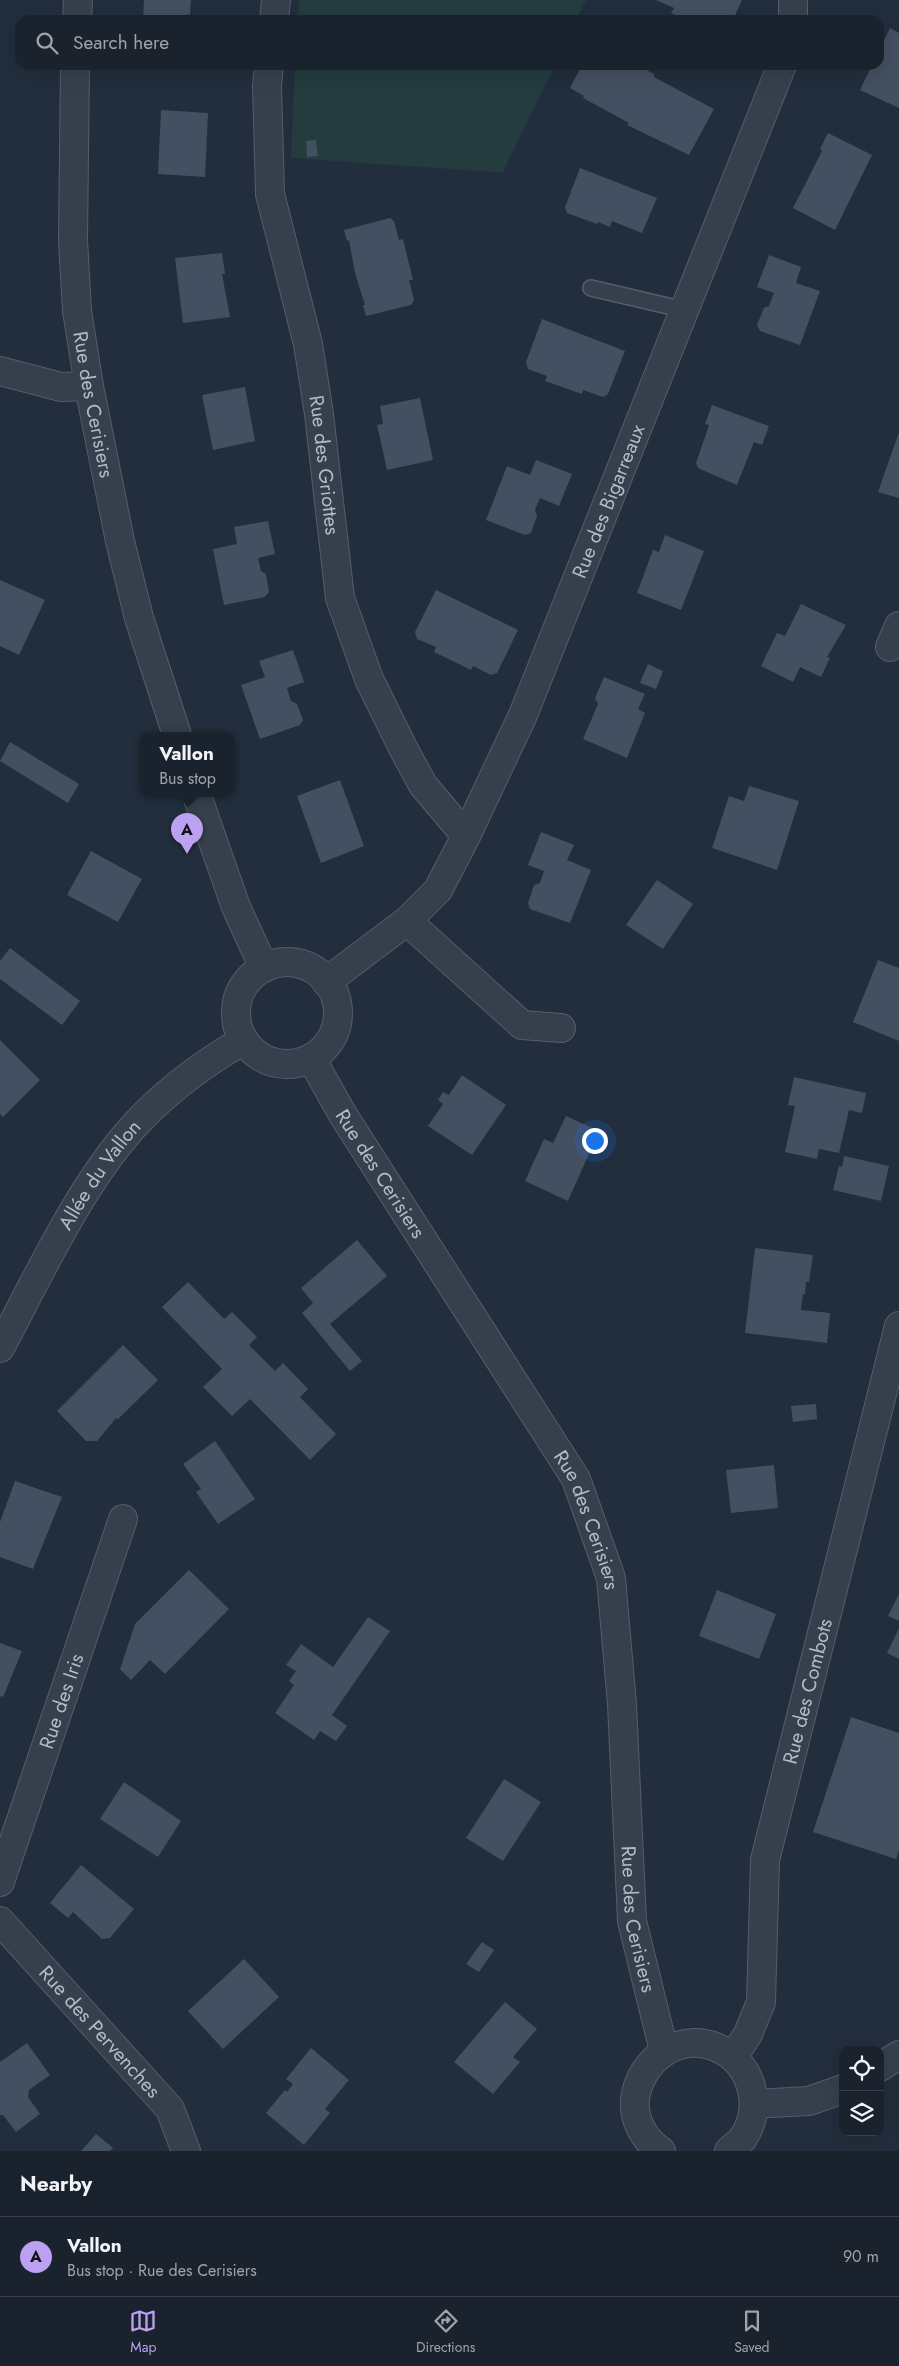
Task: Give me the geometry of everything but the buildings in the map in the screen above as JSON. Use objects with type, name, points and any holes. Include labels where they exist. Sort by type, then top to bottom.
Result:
[{"type":"street","points":[[77,15],[78,0]]},
{"type":"street","points":[[274,15],[276,0]]},
{"type":"street","points":[[793,0],[793,15]]},
{"type":"street","name":"Rue des Cerisiers","points":[[74,70],[73,240],[77,311],[89,386],[120,541],[139,618],[176,732]]},
{"type":"street","name":"Rue des Griottes","points":[[269,70],[267,86],[270,194],[308,344],[319,414],[340,598],[369,679],[403,748],[423,785],[466,836]]},
{"type":"street","name":"Rue des Bigarreaux","points":[[326,982],[407,921],[438,890],[466,836],[523,715],[780,70]]},
{"type":"street","points":[[0,371],[61,387],[89,386]]},
{"type":"street","points":[[197,797],[236,907],[264,968]]},
{"type":"street","points":[[407,921],[522,1025],[561,1028]]},
{"type":"street","points":[[280,963],[297,964],[313,970],[326,982],[336,1001],[337,1023],[328,1043],[311,1058],[301,1062],[279,1064],[259,1056],[244,1040],[237,1023],[237,1004],[249,979],[264,968],[280,963]]},
{"type":"street","name":"Allée du Vallon","points":[[0,1348],[55,1243],[111,1155],[133,1127],[167,1094],[218,1055],[244,1040]]},
{"type":"street","name":"Rue des Cerisiers","points":[[311,1058],[348,1123],[576,1479],[611,1578],[622,1704],[632,1921],[664,2051]]},
{"type":"street","name":"Rue des Combots","points":[[733,2058],[748,2034],[761,2002],[765,1860],[899,1326]]},
{"type":"street","name":"Rue des Iris","points":[[0,1882],[122,1519]]},
{"type":"street","name":"Rue des Pervenches","points":[[0,1920],[170,2109],[186,2151]]},
{"type":"street","points":[[661,2151],[654,2146],[640,2129],[634,2107],[637,2086],[647,2066],[664,2051],[681,2045],[699,2044],[718,2048],[733,2058],[744,2070],[752,2086],[754,2104],[751,2122],[742,2138],[729,2151]]},
{"type":"street","points":[[884,2064],[899,2055]]},
{"type":"street","points":[[754,2104],[809,2101],[839,2090]]},
{"type":"lane","points":[[591,288],[685,310]]},
{"type":"green space","points":[[299,0],[586,0],[578,15],[298,15]]},
{"type":"green space","points":[[295,70],[553,70],[503,172],[291,158]]},
{"type":"place","name":"Vallon","points":[[187,854]]}]
